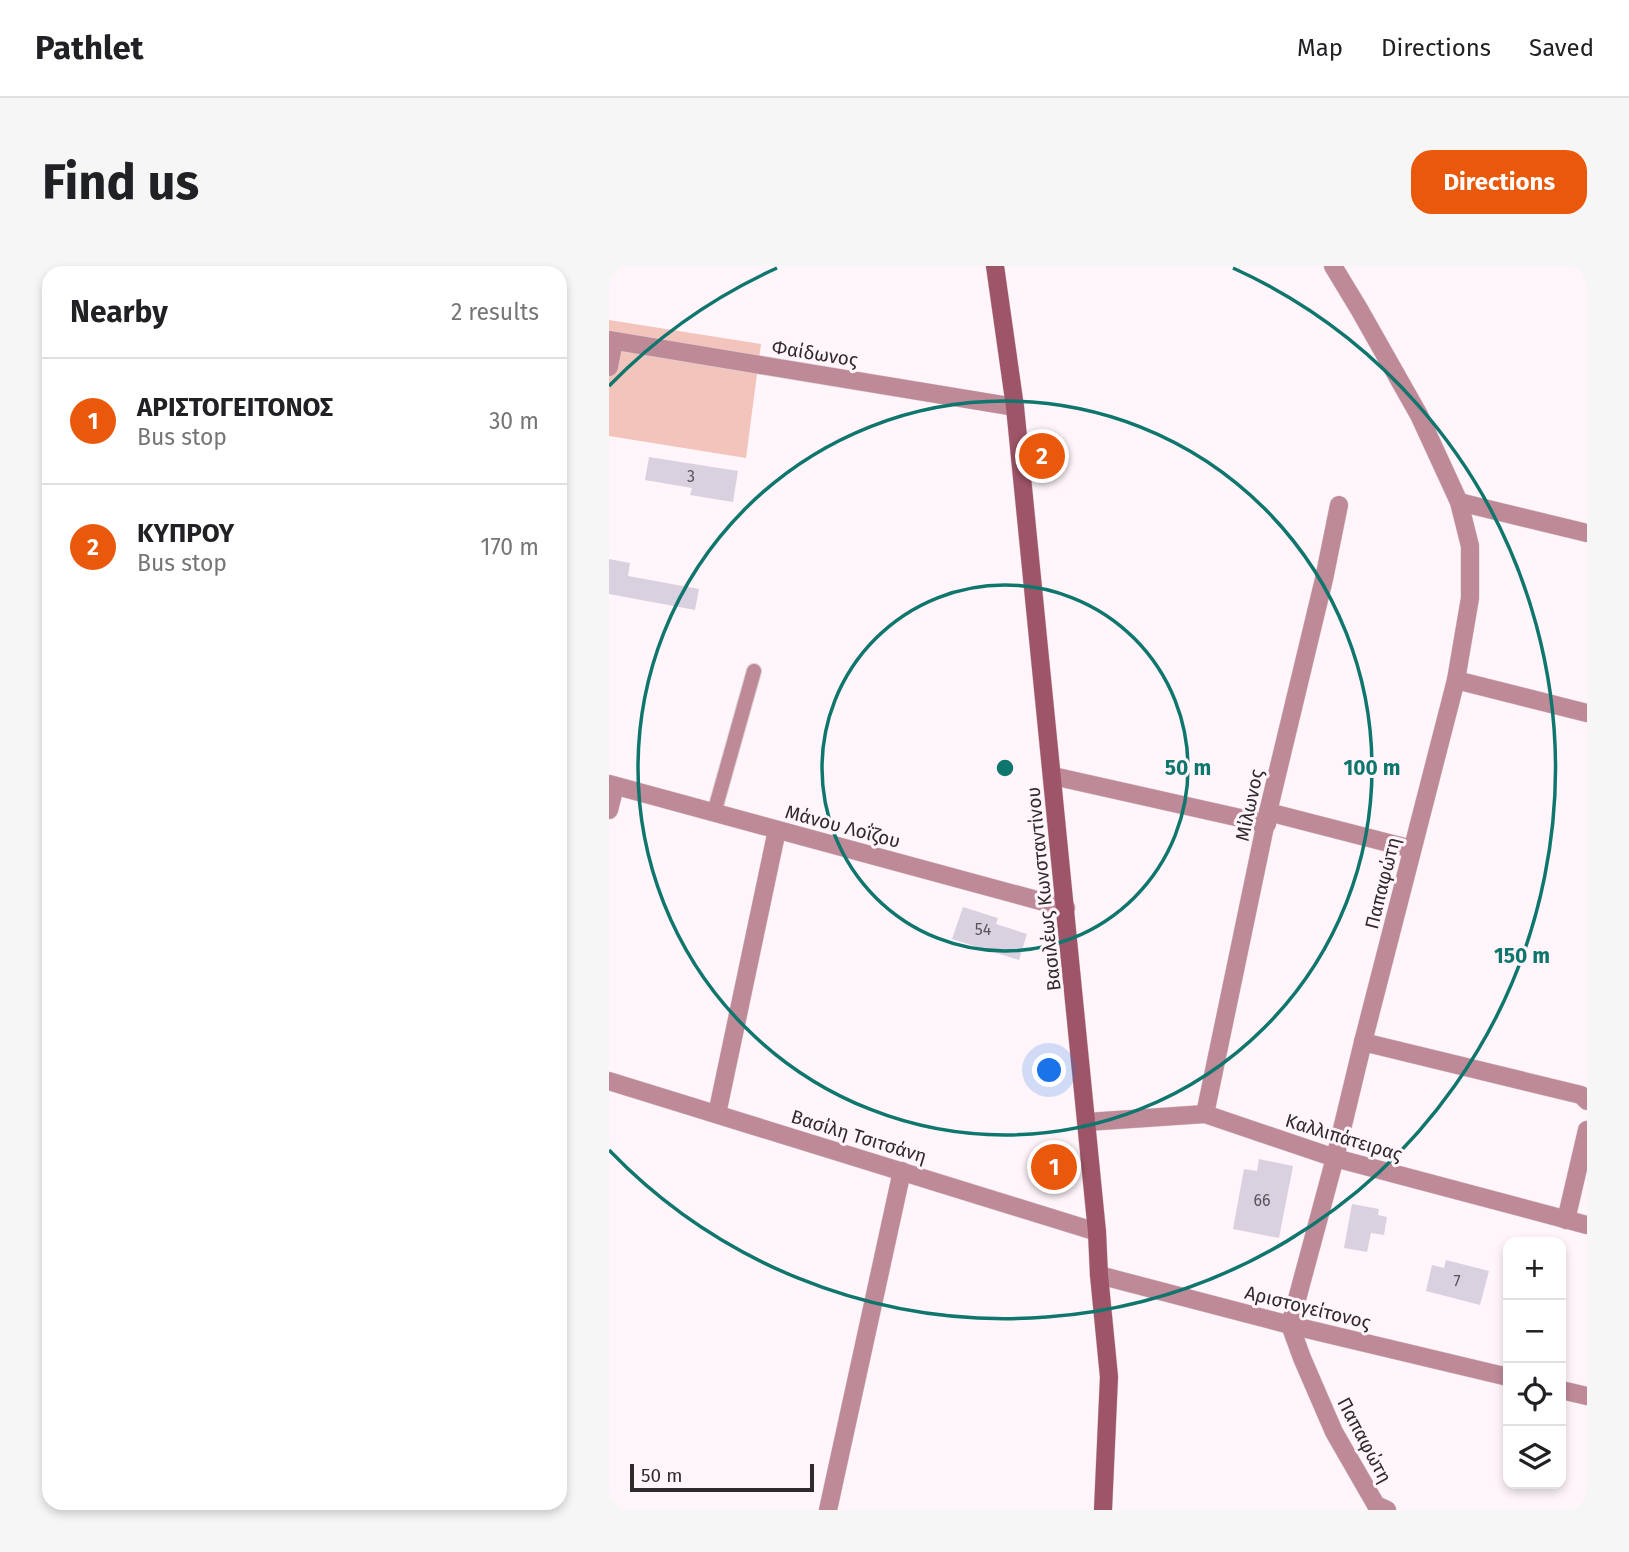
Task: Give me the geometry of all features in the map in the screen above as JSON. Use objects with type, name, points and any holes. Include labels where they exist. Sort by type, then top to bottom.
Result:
[{"type":"main road","name":"Βασιλέως Κωνσταντίνου","points":[[995,266],[1015,407],[1097,1232],[1109,1377],[1103,1510]]},
{"type":"street","name":"Παπαφώτη","points":[[1333,266],[1419,415],[1459,502],[1470,546],[1470,598],[1456,680],[1290,1325],[1334,1432],[1376,1506],[1387,1510]]},
{"type":"street","name":"Φαίδωνος","points":[[611,340],[1015,407]]},
{"type":"street","points":[[609,367],[611,340]]},
{"type":"street","points":[[1459,502],[1587,533]]},
{"type":"street","name":"Μίλωνος","points":[[1205,1114],[1267,818],[1339,505]]},
{"type":"street","points":[[1456,680],[1587,713]]},
{"type":"street","points":[[1053,776],[1412,849]]},
{"type":"street","points":[[609,810],[612,785]]},
{"type":"street","name":"Μάνου Λοΐζου","points":[[612,785],[1066,908]]},
{"type":"street","points":[[717,1114],[777,830]]},
{"type":"street","points":[[1363,1042],[1581,1095],[1587,1101]]},
{"type":"street","name":"Βασίλη Τσιτσάνη","points":[[609,1081],[1097,1232]]},
{"type":"street","name":"Καλλιπάτειρας","points":[[1087,1122],[1205,1114],[1335,1158],[1587,1225]]},
{"type":"street","points":[[1566,1220],[1587,1130]]},
{"type":"street","points":[[828,1510],[902,1171]]},
{"type":"street","name":"Αριστογείτονος","points":[[1099,1275],[1290,1325],[1503,1376]]},
{"type":"street","points":[[1566,1391],[1587,1396]]},
{"type":"lane","points":[[714,813],[754,671]]},
{"type":"shaded area","points":[[609,320],[761,344],[746,458],[609,436]]},
{"type":"building","points":[[649,457],[738,471],[733,502],[690,495],[692,488],[645,480]]},
{"type":"building","points":[[609,559],[630,563],[628,576],[699,589],[695,610],[609,594]]},
{"type":"building","points":[[963,907],[998,918],[996,924],[1027,934],[1019,960],[952,939]]},
{"type":"building","points":[[1259,1159],[1293,1166],[1279,1238],[1233,1229],[1244,1169],[1257,1171]]},
{"type":"building","points":[[1352,1204],[1379,1209],[1378,1215],[1387,1217],[1384,1235],[1371,1233],[1367,1252],[1344,1248]]},
{"type":"building","points":[[1446,1260],[1489,1271],[1480,1305],[1426,1291],[1432,1265],[1444,1268]]},
{"type":"place","name":"ΚΥΠΡΟΥ","points":[[1042,456]]},
{"type":"place","name":"ΑΡΙΣΤΟΓΕΙΤΟΝΟΣ","points":[[1054,1167]]}]
